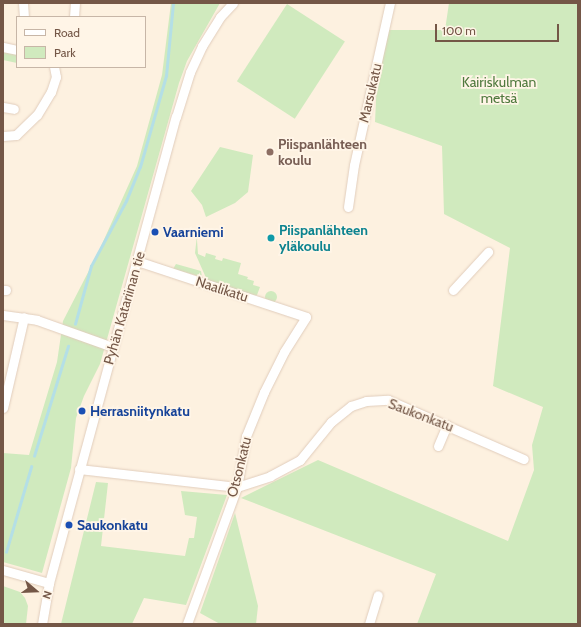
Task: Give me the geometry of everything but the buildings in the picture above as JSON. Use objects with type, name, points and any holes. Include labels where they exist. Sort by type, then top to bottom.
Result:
[{"type":"street","points":[[22,3],[24,16]]},
{"type":"street","points":[[74,16],[75,3]]},
{"type":"street","name":"Pyhän Katariinan tie","points":[[42,624],[49,583],[79,469],[190,72],[220,17],[233,3]]},
{"type":"street","name":"Marsukatu","points":[[348,207],[354,165],[390,3]]},
{"type":"street","points":[[3,47],[16,50]]},
{"type":"street","points":[[3,136],[16,135],[23,130],[45,104],[56,77],[54,68]]},
{"type":"street","points":[[3,107],[14,109]]},
{"type":"street","points":[[453,290],[488,252]]},
{"type":"street","name":"Naalikatu","points":[[137,262],[306,317]]},
{"type":"street","points":[[3,315],[24,317],[58,326],[113,347]]},
{"type":"street","points":[[3,408],[24,317]]},
{"type":"street","name":"Otsonkatu","points":[[187,624],[237,487],[246,436],[264,392],[284,352],[306,317]]},
{"type":"street","name":"Saukonkatu","points":[[79,469],[237,487],[270,476],[300,460],[331,422],[352,406],[366,401],[388,400],[524,459]]},
{"type":"street","points":[[438,446],[447,425]]},
{"type":"street","points":[[3,570],[49,583]]},
{"type":"street","points":[[369,624],[378,595]]},
{"type":"green space","points":[[171,3],[220,3],[187,61],[179,83],[100,364],[84,396],[76,418],[71,468],[42,573],[3,562],[3,453],[29,455],[57,362],[63,321],[98,253],[137,166],[162,75]]},
{"type":"green space","name":"Kairiskulman metsä","points":[[449,3],[578,3],[578,624],[417,624],[436,574],[241,498],[318,460],[508,541],[534,470],[532,445],[543,407],[493,386],[510,248],[444,214],[442,146],[375,122],[378,57],[389,30],[445,30]]},
{"type":"green space","points":[[287,4],[345,42],[295,119],[237,81]]},
{"type":"green space","points":[[3,44],[16,48],[16,63],[3,60]]},
{"type":"green space","points":[[220,147],[253,155],[248,192],[235,203],[206,217],[202,205],[191,191]]},
{"type":"green space","points":[[204,233],[204,237],[199,235],[197,240],[198,254],[205,257],[206,253],[216,256],[215,259],[222,261],[223,258],[241,263],[238,274],[248,277],[247,279],[254,281],[253,285],[260,287],[257,295],[254,296],[207,280],[195,253],[197,235]]},
{"type":"green space","points":[[176,264],[201,271],[202,277],[173,269]]},
{"type":"green space","points":[[269,291],[273,291],[277,297],[273,303],[269,303],[265,299],[265,295]]},
{"type":"green space","points":[[96,482],[108,483],[101,546],[185,556],[189,538],[194,538],[197,517],[185,515],[181,491],[227,495],[186,605],[144,598],[132,624],[61,624]]},
{"type":"green space","points":[[235,513],[258,606],[256,624],[220,624],[200,613]]},
{"type":"green space","points":[[3,586],[20,592],[25,598],[28,606],[26,624],[3,624]]},
{"type":"waterway","points":[[75,324],[91,266],[126,201],[140,167],[166,76],[173,3]]},
{"type":"waterway","points":[[34,456],[68,346]]},
{"type":"waterway","points":[[6,552],[31,467]]},
{"type":"place","name":"Piispanlähteen koulu","points":[[270,152]]},
{"type":"place","name":"Vaarniemi","points":[[155,232]]},
{"type":"place","name":"Piispanlähteen yläkoulu","points":[[271,238]]},
{"type":"place","name":"Herrasniitynkatu","points":[[82,411]]},
{"type":"place","name":"Saukonkatu","points":[[69,525]]}]
